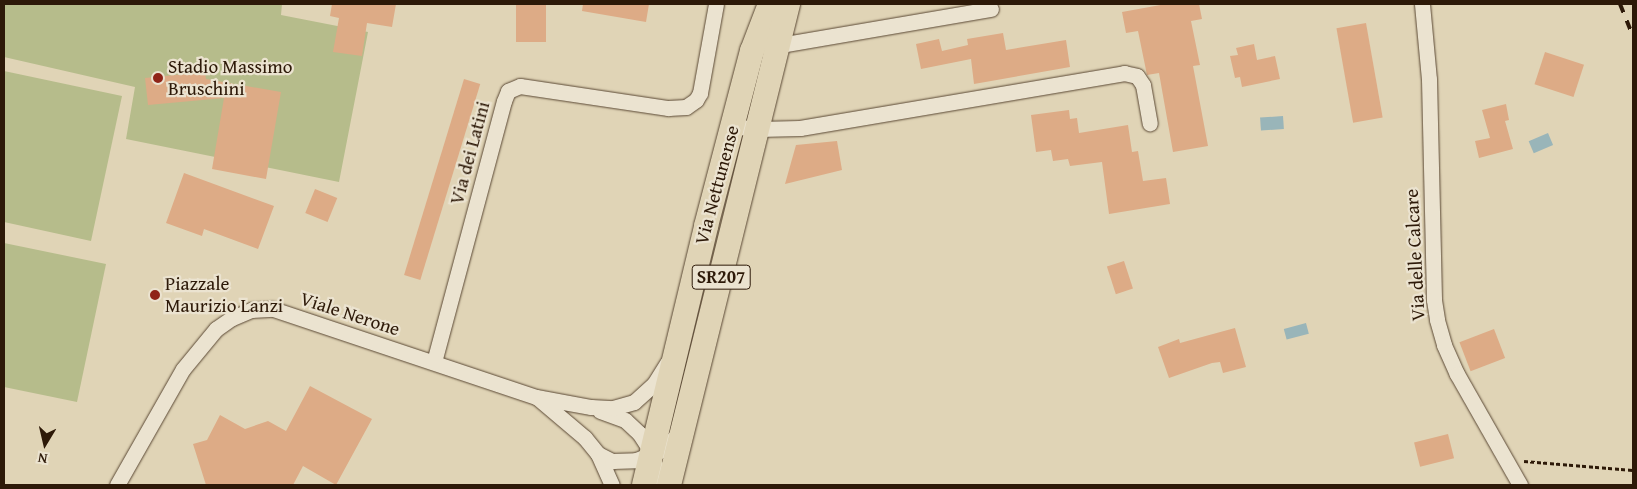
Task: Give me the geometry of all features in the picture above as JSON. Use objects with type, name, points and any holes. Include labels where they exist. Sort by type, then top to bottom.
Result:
[{"type":"main road","name":"Via Nettunense","points":[[644,485],[674,351],[732,126],[755,41],[770,4]]},
{"type":"main road","name":"Via Nettunense","points":[[669,485],[780,45],[788,4]]},
{"type":"street","name":"Via dei Latini","points":[[434,362],[508,91],[520,86],[668,108],[686,107],[696,100],[700,93],[716,4]]},
{"type":"street","name":"Via delle Calcare","points":[[1422,4],[1429,79],[1436,315],[1448,355],[1504,460],[1520,485]]},
{"type":"street","points":[[755,41],[780,45],[991,9]]},
{"type":"street","points":[[732,126],[758,129],[800,128],[1124,73],[1133,75],[1141,80],[1150,123]]},
{"type":"street","name":"Viale Nerone","points":[[117,485],[182,369],[216,329],[232,318],[250,310],[273,309],[536,397],[590,407],[613,408],[634,402],[654,384],[674,351]]},
{"type":"street","name":"Viale Nerone","points":[[536,397],[576,428],[598,454],[612,485]]},
{"type":"street","name":"Viale Nerone","points":[[590,407],[619,418],[634,427],[652,455],[663,485]]},
{"type":"street","points":[[598,454],[618,462],[630,462],[652,455],[671,442],[684,426]]},
{"type":"path","points":[[1504,460],[1633,470]]},
{"type":"green space","points":[[4,4],[282,4],[281,15],[368,32],[339,182],[126,139],[135,87],[4,57]]},
{"type":"green space","points":[[4,71],[122,96],[91,241],[4,222]]},
{"type":"green space","points":[[4,243],[106,264],[77,402],[4,387]]},
{"type":"water","points":[[1283,116],[1284,129],[1261,131],[1260,118]]},
{"type":"water","points":[[1548,133],[1553,145],[1534,153],[1529,141]]},
{"type":"water","points":[[1306,323],[1309,334],[1287,340],[1284,329]]},
{"type":"building","points":[[332,4],[396,4],[392,27],[367,23],[362,56],[333,52],[339,18],[330,16]]},
{"type":"building","points":[[516,4],[546,4],[546,42],[516,42]]},
{"type":"building","points":[[583,4],[649,4],[646,22],[582,11]]},
{"type":"building","points":[[1166,4],[1199,4],[1202,19],[1191,21],[1200,65],[1193,66],[1208,146],[1173,152],[1159,73],[1147,75],[1138,31],[1126,33],[1122,12]]},
{"type":"building","points":[[1366,23],[1383,118],[1353,123],[1336,28]]},
{"type":"building","points":[[1003,33],[1006,50],[1066,40],[1070,67],[974,84],[971,59],[921,69],[916,44],[939,39],[942,51],[968,45],[967,39]]},
{"type":"building","points":[[1254,44],[1257,60],[1275,56],[1280,79],[1242,87],[1240,77],[1235,78],[1230,56],[1238,55],[1236,48]]},
{"type":"building","points":[[1545,52],[1584,65],[1573,97],[1534,84]]},
{"type":"building","points":[[205,72],[206,79],[281,92],[266,179],[212,169],[224,98],[148,105],[145,78]]},
{"type":"building","points":[[464,79],[480,84],[420,280],[404,275]]},
{"type":"building","points":[[1506,104],[1509,120],[1505,121],[1513,149],[1479,158],[1475,141],[1490,138],[1482,110]]},
{"type":"building","points":[[1069,110],[1070,119],[1077,118],[1079,133],[1128,125],[1132,152],[1138,151],[1143,181],[1166,178],[1170,204],[1109,214],[1102,162],[1070,166],[1068,159],[1053,161],[1051,150],[1036,152],[1031,115]]},
{"type":"building","points":[[837,141],[842,170],[785,184],[796,145]]},
{"type":"building","points":[[184,173],[274,206],[258,249],[204,229],[202,236],[166,223]]},
{"type":"building","points":[[315,189],[337,198],[328,222],[305,213]]},
{"type":"building","points":[[1124,261],[1133,289],[1116,294],[1107,267]]},
{"type":"building","points":[[1235,328],[1246,367],[1223,373],[1220,362],[1212,363],[1169,378],[1158,347],[1179,339],[1180,343]]},
{"type":"building","points":[[1494,329],[1505,358],[1471,371],[1459,342]]},
{"type":"building","points":[[310,386],[372,419],[336,485],[303,466],[293,485],[206,485],[193,444],[207,440],[220,415],[245,429],[268,421],[286,431]]},
{"type":"building","points":[[1448,434],[1454,458],[1420,467],[1414,442]]},
{"type":"railway","points":[[1620,4],[1633,37]]},
{"type":"place","name":"Stadio Massimo Bruschini","points":[[158,78]]},
{"type":"place","name":"Piazzale Maurizio Lanzi","points":[[155,295]]}]
